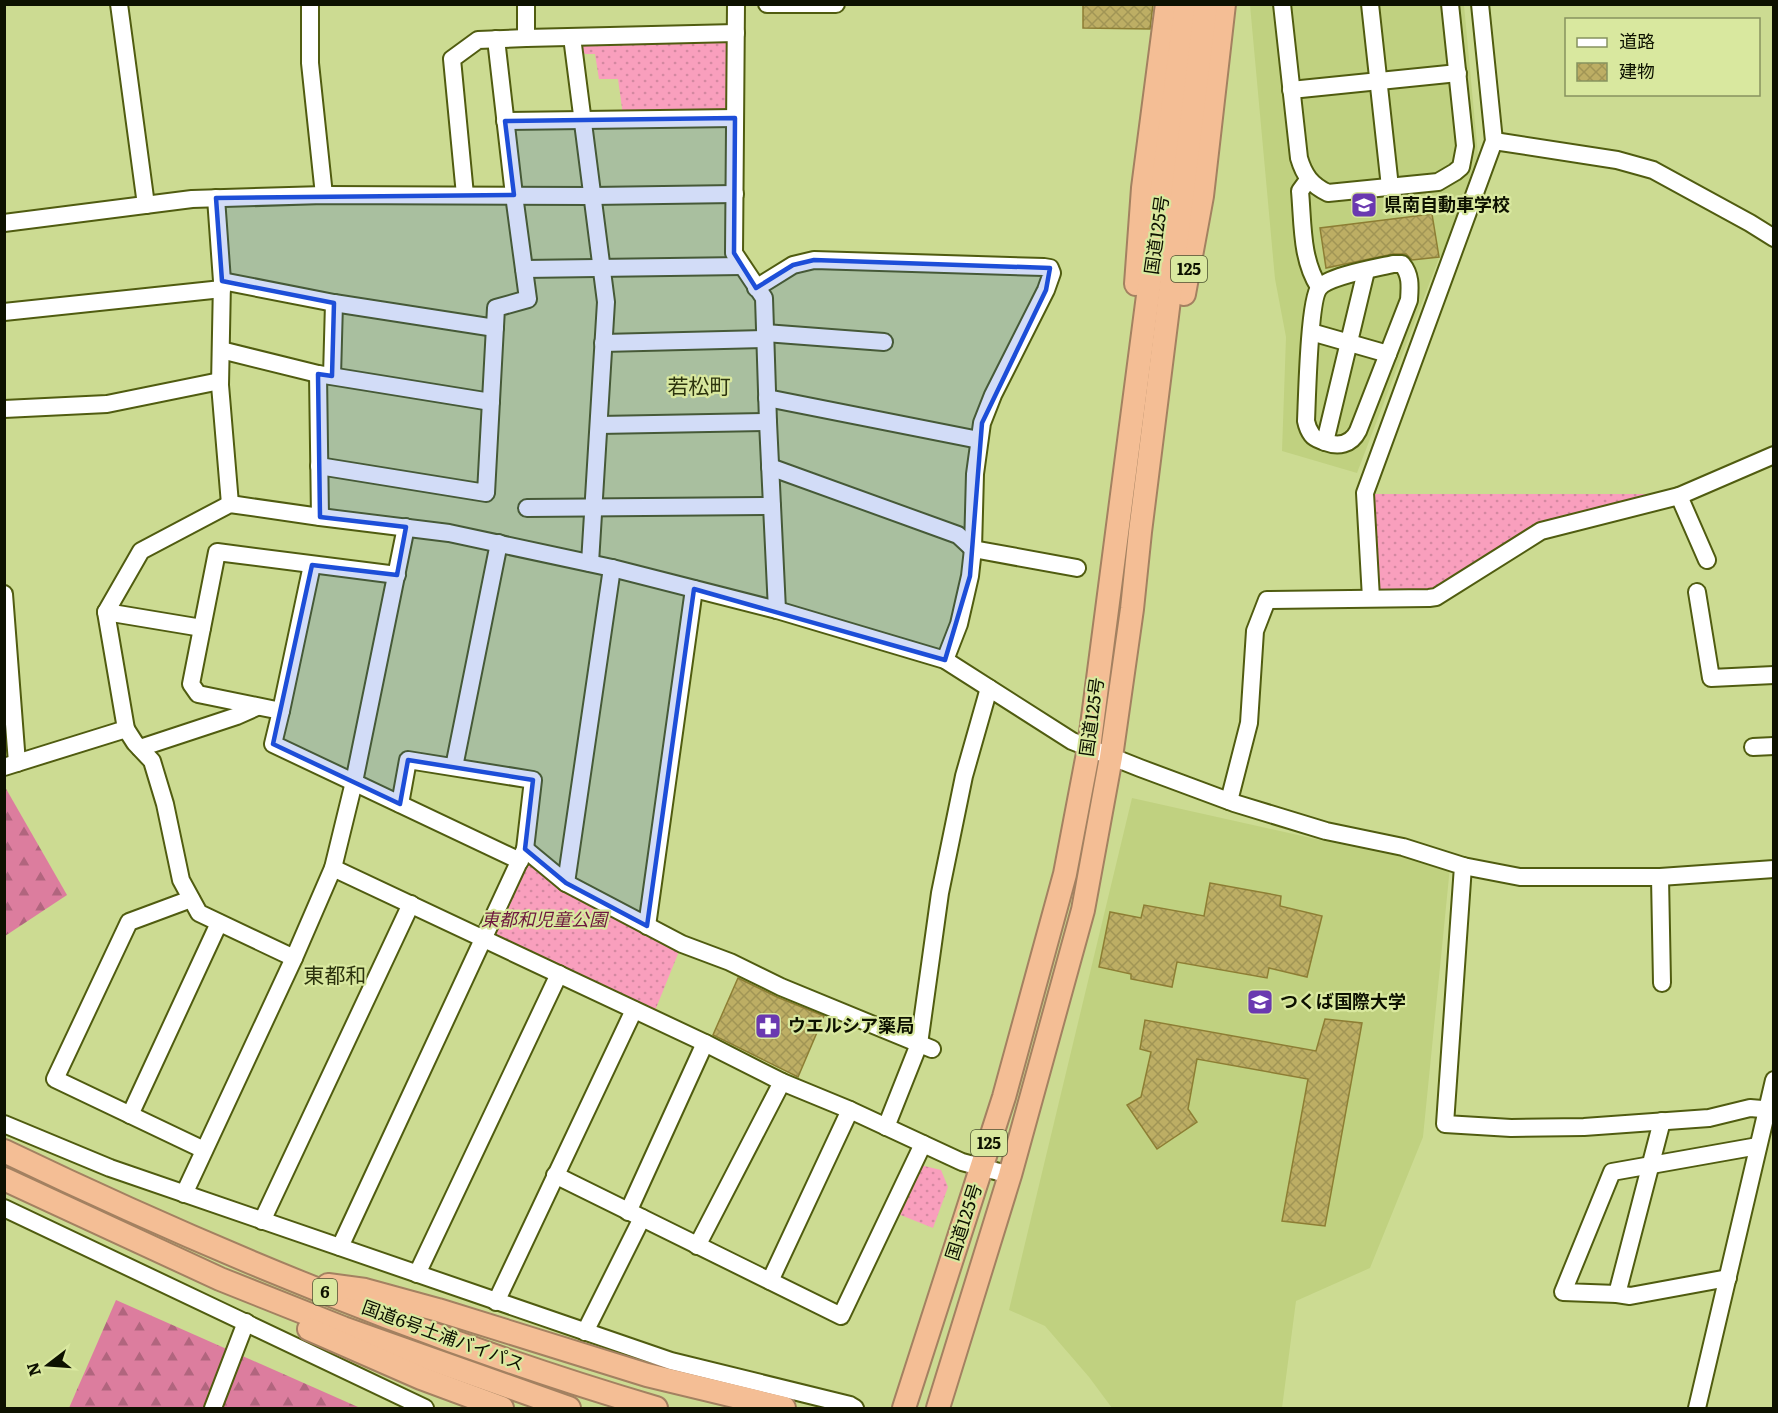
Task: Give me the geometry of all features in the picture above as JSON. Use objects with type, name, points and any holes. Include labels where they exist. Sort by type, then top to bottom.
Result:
[{"type":"highway","name":"125","points":[[1119,513],[1143,188],[1167,4]]},
{"type":"highway","name":"国道125号","points":[[904,1408],[1004,1097],[1065,874],[1089,748],[1186,4]]},
{"type":"highway","name":"国道125号","points":[[938,1408],[1010,1175],[1083,910],[1111,757],[1132,609],[1206,4]]},
{"type":"highway","name":"125","points":[[1140,532],[1202,196],[1224,4]]},
{"type":"highway","name":"国道6号土浦バイパス","points":[[4,1151],[90,1192],[358,1306],[592,1389],[656,1408]]},
{"type":"highway","name":"国道6号土浦バイパス","points":[[4,1179],[220,1280],[343,1328],[569,1408]]},
{"type":"highway","points":[[220,1280],[287,1318],[336,1341],[421,1378],[502,1408]]},
{"type":"highway","points":[[296,1281],[365,1290],[647,1375],[784,1408]]},
{"type":"street","points":[[119,4],[146,205]]},
{"type":"street","points":[[310,4],[310,63],[324,195]]},
{"type":"street","points":[[526,4],[526,38]]},
{"type":"street","points":[[736,4],[734,253],[764,298],[777,610]]},
{"type":"street","points":[[767,4],[836,4]]},
{"type":"street","points":[[1282,4],[1299,158],[1308,180],[1328,193],[1438,182],[1461,166],[1465,146],[1450,4]]},
{"type":"street","points":[[1370,4],[1390,187]]},
{"type":"street","points":[[1371,598],[1365,493],[1494,141],[1480,4]]},
{"type":"street","points":[[465,195],[452,59],[478,40],[736,33]]},
{"type":"street","points":[[572,37],[606,302],[590,563]]},
{"type":"street","points":[[319,466],[486,493],[495,308],[528,299],[496,39]]},
{"type":"street","points":[[1291,90],[1458,73]]},
{"type":"street","points":[[506,121],[735,118]]},
{"type":"street","points":[[1494,141],[1617,160],[1653,170],[1773,238]]},
{"type":"street","points":[[1308,180],[1300,191],[1306,257],[1311,274],[1319,287]]},
{"type":"street","points":[[4,224],[192,199],[216,198],[324,195],[735,194]]},
{"type":"street","points":[[216,198],[222,285],[220,381],[230,504]]},
{"type":"street","points":[[756,288],[793,265],[814,260],[1050,268],[1052,273],[1046,290],[982,423],[975,474],[970,576],[959,624],[945,660]]},
{"type":"street","points":[[1401,264],[1407,271],[1410,285],[1409,300],[1355,437],[1344,444],[1332,444],[1314,438],[1306,421],[1314,297],[1319,287],[1337,278],[1366,271],[1401,264]]},
{"type":"street","points":[[524,269],[742,266]]},
{"type":"street","points":[[1325,442],[1366,271]]},
{"type":"street","points":[[4,312],[222,285],[495,328]]},
{"type":"street","points":[[320,518],[319,466],[325,375],[334,303]]},
{"type":"street","points":[[1311,332],[1388,354]]},
{"type":"street","points":[[603,343],[765,336],[884,342]]},
{"type":"street","points":[[221,350],[325,375],[491,402]]},
{"type":"street","points":[[4,410],[107,405],[220,381]]},
{"type":"street","points":[[767,398],[979,440]]},
{"type":"street","points":[[599,425],[768,422]]},
{"type":"street","points":[[1229,801],[1249,723],[1255,631],[1267,600],[1436,597],[1541,531],[1679,496],[1773,455]]},
{"type":"street","points":[[770,467],[958,535],[973,549],[1077,568]]},
{"type":"street","points":[[1679,496],[1707,560]]},
{"type":"street","points":[[294,958],[198,913],[181,880],[165,804],[152,761],[126,729],[106,612],[141,551],[230,504],[320,518],[449,532],[612,568],[777,610],[945,660],[1072,741],[1111,757],[1229,801],[1326,831],[1403,847],[1463,866],[1520,877],[1660,877],[1773,868]]},
{"type":"street","points":[[527,508],[772,506]]},
{"type":"street","points":[[184,1194],[294,958],[333,868],[354,782],[406,527]]},
{"type":"street","points":[[454,767],[499,543]]},
{"type":"street","points":[[281,711],[198,694],[191,684],[217,552],[397,575]]},
{"type":"street","points":[[312,564],[273,744],[400,804],[522,855],[566,883],[682,944],[730,962],[781,987],[925,1047]]},
{"type":"street","points":[[566,883],[612,568]]},
{"type":"street","points":[[647,926],[694,589]]},
{"type":"street","points":[[1697,592],[1711,678],[1773,675]]},
{"type":"street","points":[[4,594],[10,765],[126,729]]},
{"type":"street","points":[[106,612],[202,628]]},
{"type":"street","points":[[886,1127],[925,1047],[940,893],[964,776],[989,688]]},
{"type":"street","points":[[140,748],[237,716],[257,706]]},
{"type":"street","points":[[1753,747],[1773,746]]},
{"type":"street","points":[[340,1247],[522,855],[533,780],[408,760],[400,804]]},
{"type":"street","points":[[1463,866],[1445,1124],[1511,1128],[1574,1128],[1709,1118],[1750,1108],[1770,1109]]},
{"type":"street","points":[[333,868],[705,1042],[782,1082],[850,1110],[962,1162],[1010,1175]]},
{"type":"street","points":[[1660,877],[1662,983]]},
{"type":"street","points":[[191,899],[129,922],[55,1079],[204,1149]]},
{"type":"street","points":[[262,1221],[411,904]]},
{"type":"street","points":[[130,1115],[219,923]]},
{"type":"street","points":[[417,1274],[559,974]]},
{"type":"street","points":[[496,1302],[634,1010]]},
{"type":"street","points":[[585,1332],[705,1042]]},
{"type":"street","points":[[1697,1408],[1758,1146],[1770,1109],[1773,1080]]},
{"type":"street","points":[[698,1246],[782,1082]]},
{"type":"street","points":[[770,1281],[850,1110]]},
{"type":"street","points":[[1617,1294],[1662,1121]]},
{"type":"street","points":[[4,1125],[110,1168],[671,1361],[852,1407]]},
{"type":"street","points":[[555,1175],[841,1316],[923,1144]]},
{"type":"street","points":[[1728,1278],[1630,1296],[1563,1292],[1612,1172],[1758,1146]]},
{"type":"street","points":[[4,1208],[424,1408]]},
{"type":"street","points":[[213,1408],[246,1322]]},
{"type":"highlighted area","points":[[735,118],[734,253],[756,288],[793,265],[814,260],[1050,268],[1046,290],[982,423],[970,576],[945,660],[694,589],[647,926],[566,883],[525,849],[533,780],[408,760],[400,804],[273,744],[312,565],[397,575],[406,527],[320,517],[318,374],[332,376],[334,303],[222,281],[216,198],[514,195],[505,121]]},
{"type":"shaded area","name":"県南自動車学校","points":[[1250,5],[1464,5],[1478,155],[1442,255],[1357,473],[1282,451],[1286,337],[1275,279]]},
{"type":"shaded area","name":"つくば国際大学","points":[[1132,798],[1450,867],[1423,1137],[1370,1268],[1296,1301],[1282,1408],[1112,1408],[1089,1377],[1045,1326],[1009,1310]]},
{"type":"green space","points":[[732,36],[731,114],[623,115],[618,79],[599,79],[595,54],[585,54],[576,41]]},
{"type":"green space","points":[[1370,494],[1675,494],[1539,526],[1434,592],[1374,594]]},
{"type":"green space","points":[[5,787],[67,895],[4,936]]},
{"type":"green space","name":"東都和児童公園","points":[[525,849],[682,944],[652,1018],[484,939]]},
{"type":"green space","points":[[920,1165],[941,1170],[948,1187],[933,1228],[898,1214]]},
{"type":"green space","points":[[116,1300],[358,1407],[69,1408]]},
{"type":"building","points":[[1083,4],[1153,4],[1150,29],[1083,28]]},
{"type":"building","name":"県南自動車学校","points":[[1432,214],[1439,257],[1412,260],[1406,254],[1393,254],[1326,268],[1320,228]]},
{"type":"building","points":[[1210,883],[1281,896],[1280,906],[1322,916],[1307,977],[1269,968],[1267,978],[1177,962],[1172,987],[1131,979],[1131,974],[1099,967],[1110,912],[1141,918],[1144,905],[1204,916]]},
{"type":"building","name":"ウエルシア薬局","points":[[738,978],[824,1016],[798,1077],[713,1035]]},
{"type":"building","points":[[1325,1019],[1362,1023],[1325,1226],[1282,1221],[1308,1079],[1197,1059],[1188,1109],[1197,1122],[1157,1149],[1127,1105],[1141,1097],[1151,1052],[1140,1049],[1145,1020],[1316,1051]]},
{"type":"place","name":"県南自動車学校","points":[[1364,205]]},
{"type":"place","name":"つくば国際大学","points":[[1260,1002]]},
{"type":"place","name":"ウエルシア薬局","points":[[768,1026]]},
{"type":"district","name":"若松町","points":[[699,387]]},
{"type":"district","name":"東都和","points":[[335,976]]}]
